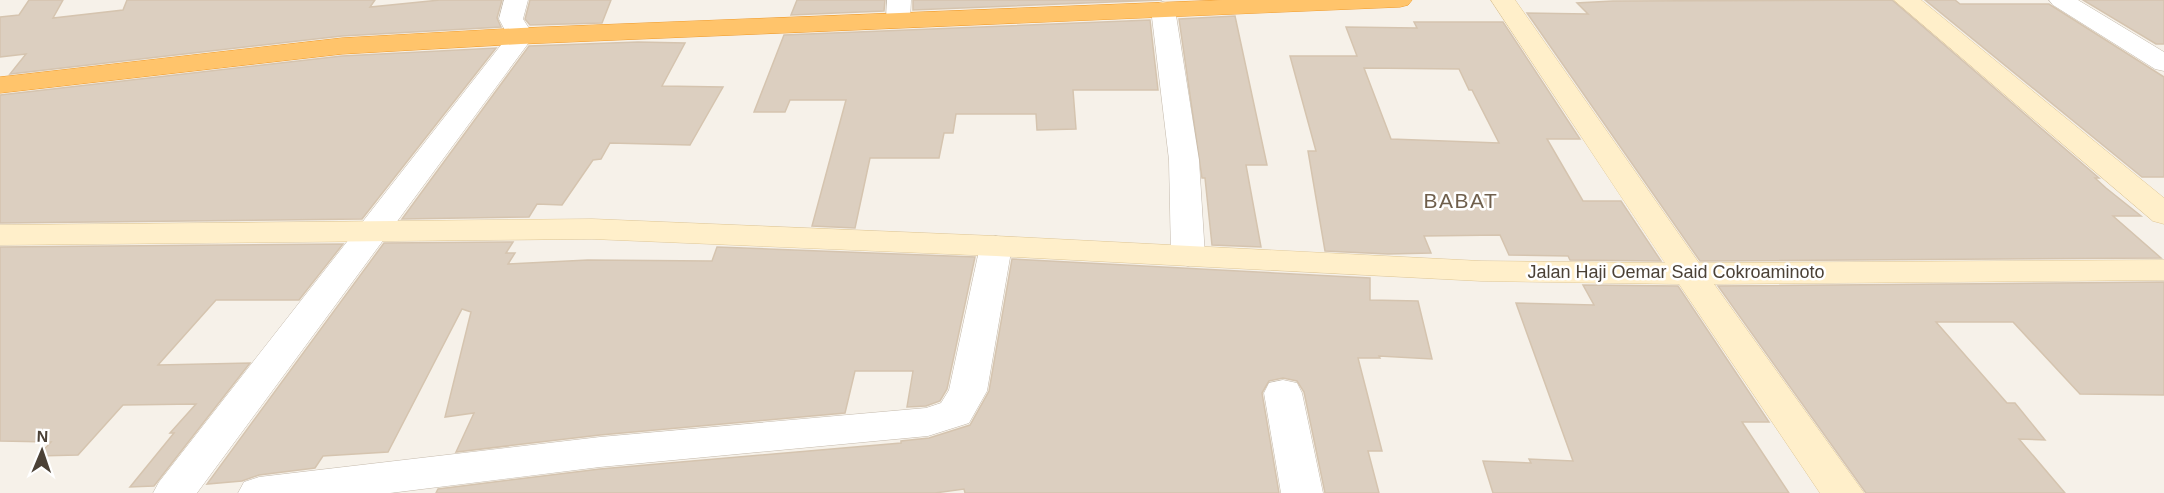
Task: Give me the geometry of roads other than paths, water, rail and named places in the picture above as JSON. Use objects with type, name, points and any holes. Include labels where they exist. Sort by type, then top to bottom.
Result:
[{"type":"highway","points":[[0,85],[342,46],[898,10],[1163,9],[1400,0]]},
{"type":"street","points":[[174,493],[521,36],[512,26],[510,18],[516,0]]},
{"type":"street","points":[[1503,0],[1689,274],[1843,493]]},
{"type":"street","points":[[1906,0],[2038,107],[2164,214]]},
{"type":"street","points":[[2061,0],[2164,63]]},
{"type":"street","points":[[1163,9],[1184,160],[1188,256]]},
{"type":"street","name":"Jalan Haji Oemar Said Cokroaminoto","points":[[0,235],[592,229],[996,246],[1481,271],[1689,274],[2164,270]]},
{"type":"street","points":[[259,493],[600,452],[928,422],[955,413],[968,391],[996,246]]},
{"type":"street","points":[[1283,393],[1302,493]]},
{"type":"district","name":"BABAT","points":[[1461,201]]}]
